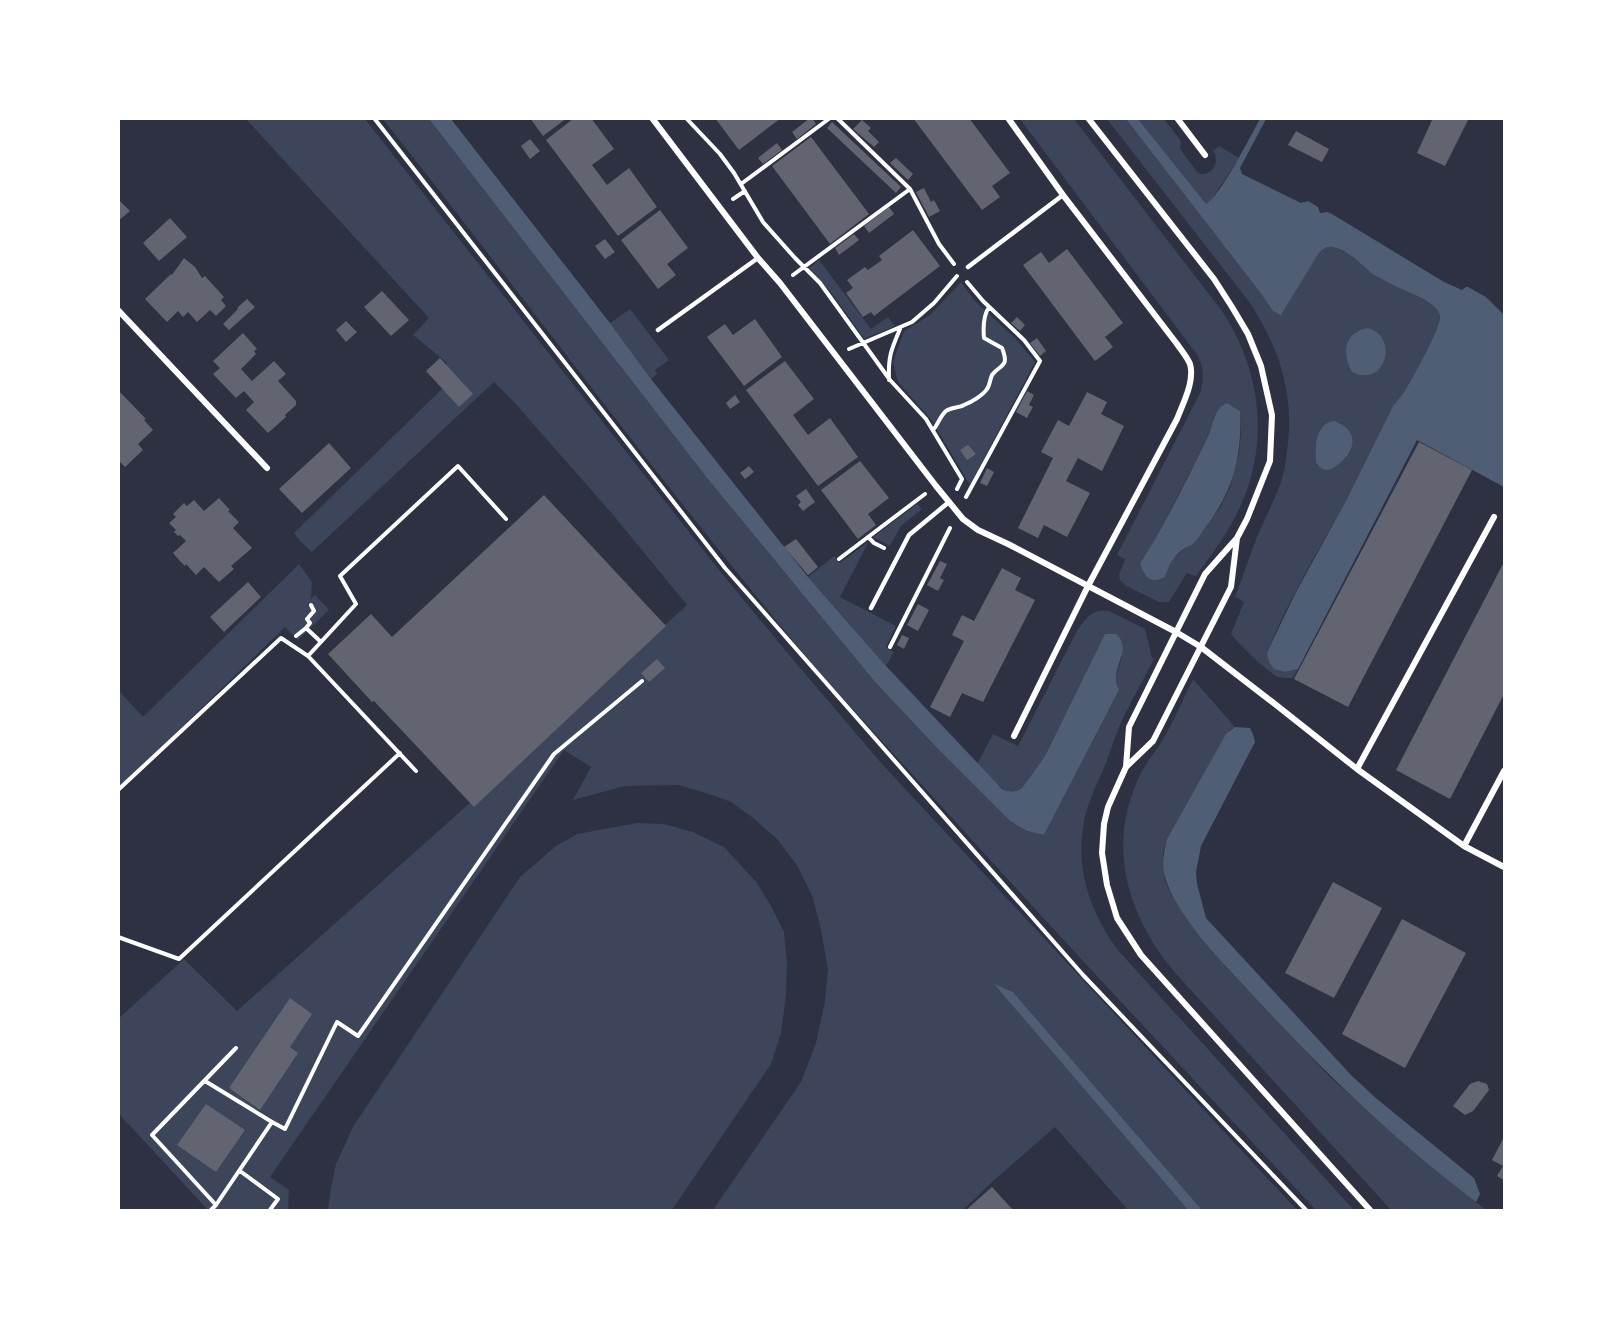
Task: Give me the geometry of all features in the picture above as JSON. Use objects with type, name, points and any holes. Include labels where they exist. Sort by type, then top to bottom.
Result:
[{"type":"street","points":[[652,118],[758,258],[963,519],[978,530],[1201,647],[1357,769],[1464,846],[1504,867]]},
{"type":"street","points":[[1008,118],[1063,195],[1177,344],[1190,363],[1191,375],[1187,394],[1177,419],[1088,586],[1014,736]]},
{"type":"street","points":[[1088,118],[1214,279],[1232,307],[1248,334],[1262,366],[1272,415],[1270,461],[1247,519],[1237,538],[1205,574],[1129,727],[1126,767],[1108,807],[1104,824],[1102,853],[1107,885],[1117,918],[1141,955],[1370,1210]]},
{"type":"street","points":[[1177,118],[1205,155]]},
{"type":"street","points":[[118,310],[267,468]]},
{"type":"street","points":[[1357,769],[1494,517]]},
{"type":"street","points":[[1126,767],[1153,741],[1231,586],[1237,538]]},
{"type":"street","points":[[1464,846],[1504,771]]},
{"type":"lane","points":[[968,267],[1063,195]]},
{"type":"lane","points":[[658,330],[758,258]]},
{"type":"lane","points":[[872,608],[909,535],[949,502]]},
{"type":"path","points":[[374,118],[725,568],[1083,975],[1306,1210]]},
{"type":"path","points":[[686,118],[735,173],[763,222],[820,283],[890,380],[926,419],[962,479],[949,502]]},
{"type":"path","points":[[741,184],[830,118]]},
{"type":"path","points":[[837,118],[910,189],[939,244],[960,273],[989,306],[1024,340],[1040,361],[958,513],[890,647]]},
{"type":"path","points":[[780,284],[910,189]]},
{"type":"path","points":[[835,355],[912,322],[924,314],[968,267]]},
{"type":"path","points":[[933,430],[949,409],[967,404],[980,395],[987,388],[993,374],[1004,365],[1002,348],[984,338],[985,312],[989,306]]},
{"type":"path","points":[[890,380],[888,363],[900,328]]},
{"type":"path","points":[[308,656],[356,604],[340,576],[458,466],[506,519]]},
{"type":"path","points":[[839,559],[936,486]]},
{"type":"path","points":[[296,636],[310,623],[307,619],[314,611],[311,605]]},
{"type":"path","points":[[306,628],[321,642]]},
{"type":"path","points":[[118,790],[281,638],[308,656],[416,771]]},
{"type":"path","points":[[205,1080],[285,1129],[337,1022],[358,1036],[554,754],[642,681]]},
{"type":"path","points":[[118,937],[179,959],[400,753]]},
{"type":"path","points":[[216,1205],[152,1135],[236,1048]]},
{"type":"path","points":[[211,1210],[272,1122]]},
{"type":"path","points":[[240,1171],[278,1199],[270,1210]]},
{"type":"shaded area","points":[[246,119],[365,119],[715,565],[882,764],[1297,1210],[1202,1210],[1013,992],[995,985],[1188,1210],[1128,1210],[1055,1127],[963,1210],[713,1210],[801,1082],[816,1043],[825,1001],[828,969],[813,898],[798,867],[778,840],[731,802],[679,785],[625,786],[573,800],[591,767],[564,750],[270,1177],[289,1190],[288,1210],[208,1210],[119,1114],[119,1018],[184,959],[237,1011],[687,605],[614,516],[494,382],[312,552],[301,542],[294,533],[447,384],[448,372],[446,362],[413,335],[429,318]]},
{"type":"shaded area","points":[[383,119],[429,119],[707,478],[875,682],[1010,821],[1027,831],[1044,835],[1119,690],[1115,679],[1122,657],[1105,635],[1045,756],[1022,788],[1016,791],[1004,789],[998,785],[977,764],[993,734],[1018,746],[1078,629],[1091,614],[1103,610],[1109,611],[1145,629],[1154,659],[1120,724],[1090,800],[1083,825],[1082,863],[1090,899],[1106,933],[1117,949],[1354,1210],[1316,1210],[839,694],[678,499]]},
{"type":"shaded area","points":[[429,119],[451,119],[651,379],[808,577],[886,666],[1002,789],[1012,792],[1022,788],[1045,756],[1105,634],[1116,634],[1121,639],[1123,650],[1116,675],[1119,690],[1044,835],[1027,831],[1010,821],[875,682],[707,478]]},
{"type":"shaded area","points":[[1020,119],[1074,119],[1222,311],[1235,334],[1253,382],[1258,432],[1249,482],[1240,507],[1225,534],[1196,576],[1187,573],[1169,602],[1159,602],[1126,586],[1120,580],[1119,575],[1125,559],[1117,555],[1200,393],[1203,374],[1198,356]],"holes":[[[1227,403],[1240,411],[1239,454],[1230,487],[1221,506],[1194,543],[1181,551],[1169,563],[1140,563],[1150,549],[1195,463],[1213,425],[1214,417]]]},
{"type":"shaded area","points":[[1107,119],[1126,119],[1273,311],[1281,314],[1317,256],[1323,249],[1330,247],[1344,251],[1374,275],[1426,301],[1437,310],[1440,316],[1436,331],[1424,355],[1406,389],[1393,406],[1354,486],[1275,633],[1267,653],[1285,672],[1298,669],[1293,678],[1278,677],[1253,657],[1231,634],[1244,602],[1235,597],[1257,537],[1281,482],[1289,431],[1287,392],[1283,374],[1270,338],[1250,303]],"holes":[[[1357,331],[1385,349],[1384,352],[1349,339]],[[1339,422],[1351,434],[1346,457],[1335,467],[1315,448],[1321,428]]]},
{"type":"shaded area","points":[[1126,119],[1138,119],[1206,204],[1227,178],[1260,119],[1266,119],[1240,168],[1242,174],[1301,203],[1308,201],[1318,207],[1320,213],[1332,214],[1444,282],[1462,290],[1468,287],[1486,297],[1504,315],[1504,487],[1417,440],[1298,669],[1285,672],[1274,669],[1267,653],[1295,594],[1348,497],[1393,406],[1406,389],[1424,356],[1436,331],[1440,316],[1437,310],[1426,301],[1374,275],[1344,251],[1330,247],[1323,249],[1317,256],[1281,315],[1273,311]]},
{"type":"shaded area","points":[[1138,119],[1164,119],[1181,141],[1180,149],[1198,173],[1211,171],[1216,160],[1213,151],[1219,146],[1239,158],[1210,202],[1206,204],[1203,202]]},
{"type":"shaded area","points":[[819,260],[871,329],[888,317],[895,326],[864,339],[831,292],[809,268]]},
{"type":"shaded area","points":[[961,282],[974,300],[1016,339],[1035,362],[970,485],[932,421],[898,382],[893,362],[904,331],[930,315]]},
{"type":"shaded area","points":[[630,309],[669,360],[655,370],[657,374],[651,379],[610,323]]},
{"type":"shaded area","points":[[1367,328],[1377,332],[1386,349],[1381,367],[1374,373],[1364,375],[1352,372],[1346,351],[1353,334]]},
{"type":"shaded area","points":[[1227,403],[1240,411],[1240,443],[1230,484],[1217,511],[1196,541],[1176,556],[1165,577],[1152,580],[1143,572],[1140,563],[1186,482],[1217,412]]},
{"type":"shaded area","points":[[1335,421],[1348,429],[1352,445],[1346,457],[1339,464],[1325,470],[1316,462],[1316,443],[1323,426]]},
{"type":"shaded area","points":[[917,504],[922,509],[901,526],[890,546],[873,537]]},
{"type":"shaded area","points":[[867,543],[840,597],[896,626],[886,647],[894,652],[886,666],[808,577],[834,556],[840,563]]},
{"type":"shaded area","points":[[299,564],[312,582],[311,599],[315,595],[329,610],[298,640],[285,627],[119,788],[119,691],[143,717]]},
{"type":"shaded area","points":[[1193,679],[1235,727],[1230,730],[1167,839],[1163,852],[1165,881],[1169,889],[1193,927],[1226,967],[1331,1078],[1408,1147],[1486,1210],[1391,1210],[1180,978],[1162,956],[1141,922],[1127,882],[1123,841],[1125,821],[1140,774],[1166,733]]},
{"type":"shaded area","points":[[1235,727],[1250,728],[1255,742],[1201,846],[1196,872],[1206,918],[1351,1075],[1474,1178],[1480,1194],[1476,1202],[1385,1127],[1300,1045],[1213,952],[1191,925],[1173,897],[1163,866],[1167,839],[1226,734]]},
{"type":"shaded area","points":[[637,823],[664,824],[693,832],[724,847],[757,883],[771,906],[784,932],[787,962],[781,1033],[771,1064],[672,1210],[328,1210],[336,1164],[354,1125],[520,877],[556,846],[577,834]]},
{"type":"shaded area","points":[[994,984],[1013,992],[1202,1210],[1188,1210]]},
{"type":"building","points":[[530,118],[567,118],[543,136]]},
{"type":"building","points":[[574,118],[591,118],[614,149],[592,165],[607,185],[629,168],[657,207],[618,236],[546,140]]},
{"type":"building","points":[[715,118],[781,118],[739,150]]},
{"type":"building","points":[[810,118],[816,124],[797,139],[792,132]]},
{"type":"building","points":[[913,118],[969,118],[1010,173],[992,186],[1000,197],[982,210]]},
{"type":"building","points":[[1433,118],[1469,118],[1445,166],[1417,153]]},
{"type":"building","points":[[862,120],[871,128],[868,131],[879,142],[874,147],[853,129]]},
{"type":"building","points":[[832,122],[901,187],[896,193],[827,128]]},
{"type":"building","points":[[1296,131],[1329,149],[1322,162],[1288,145]]},
{"type":"building","points":[[811,137],[869,214],[830,244],[772,166]]},
{"type":"building","points":[[530,139],[540,151],[530,159],[521,146]]},
{"type":"building","points":[[777,143],[782,150],[763,164],[758,158]]},
{"type":"building","points":[[896,158],[913,174],[908,180],[890,163]]},
{"type":"building","points":[[924,188],[931,202],[934,200],[940,211],[929,217],[916,192]]},
{"type":"building","points":[[118,199],[130,211],[118,221]]},
{"type":"building","points":[[889,207],[894,214],[869,233],[864,226]]},
{"type":"building","points":[[660,210],[688,248],[667,264],[676,275],[658,289],[621,240]]},
{"type":"building","points":[[170,218],[187,237],[159,261],[143,243]]},
{"type":"building","points":[[913,230],[940,266],[874,316],[871,312],[863,317],[846,293],[853,288],[847,280],[865,267],[868,270],[882,260],[879,256]]},
{"type":"building","points":[[854,234],[859,240],[839,255],[835,248]]},
{"type":"building","points":[[605,239],[615,252],[605,259],[595,246]]},
{"type":"building","points":[[1067,249],[1123,323],[1105,337],[1113,347],[1095,361],[1023,265],[1041,252],[1049,263]]},
{"type":"building","points":[[184,258],[224,297],[221,300],[226,306],[216,316],[210,310],[197,322],[188,312],[183,317],[178,311],[167,322],[145,299],[172,275]]},
{"type":"building","points":[[382,291],[409,320],[391,336],[364,307]]},
{"type":"building","points":[[247,299],[255,307],[229,330],[223,324]]},
{"type":"building","points":[[1017,317],[1025,325],[1020,331],[1011,323]]},
{"type":"building","points":[[755,319],[782,357],[744,386],[707,337],[725,324],[733,335]]},
{"type":"building","points":[[346,321],[357,332],[346,342],[336,330]]},
{"type":"building","points":[[243,333],[257,349],[254,351],[256,354],[241,369],[252,381],[274,361],[286,374],[278,381],[296,401],[296,405],[285,415],[286,417],[268,433],[246,410],[254,402],[244,391],[236,398],[213,374],[220,368],[213,361]]},
{"type":"building","points":[[1037,338],[1046,351],[1040,356],[1030,343]]},
{"type":"building","points":[[440,358],[473,394],[459,407],[426,371]]},
{"type":"building","points":[[785,361],[814,399],[793,415],[808,435],[830,418],[858,457],[818,486],[746,390]]},
{"type":"building","points":[[118,390],[146,419],[144,420],[153,430],[138,444],[143,450],[125,467],[118,460]]},
{"type":"building","points":[[1027,391],[1034,395],[1029,405],[1033,407],[1027,418],[1016,412]]},
{"type":"building","points":[[1087,392],[1107,402],[1101,414],[1124,426],[1102,471],[1078,458],[1066,481],[1090,493],[1067,537],[1044,525],[1038,538],[1018,528],[1053,458],[1041,452],[1058,420],[1069,426]]},
{"type":"building","points":[[735,395],[740,402],[730,409],[726,403]]},
{"type":"building","points":[[1419,442],[1472,470],[1348,707],[1294,679]]},
{"type":"building","points":[[329,443],[351,468],[302,513],[279,489]]},
{"type":"building","points":[[968,445],[976,454],[967,460],[960,450]]},
{"type":"building","points":[[860,461],[889,498],[868,514],[876,525],[858,539],[821,490]]},
{"type":"building","points":[[749,466],[754,472],[745,479],[740,473]]},
{"type":"building","points":[[987,468],[994,472],[987,486],[980,483]]},
{"type":"building","points":[[806,489],[815,502],[803,511],[798,505],[801,502],[796,496]]},
{"type":"building","points":[[544,495],[666,626],[474,807],[328,654],[371,614],[392,637]]},
{"type":"building","points":[[219,498],[239,522],[233,528],[252,548],[231,566],[234,569],[219,582],[204,567],[196,575],[178,559],[173,553],[186,541],[174,532],[176,530],[169,523],[176,517],[173,514],[184,503],[187,506],[194,500],[204,511]]},
{"type":"building","points":[[796,539],[818,567],[808,575],[784,547]]},
{"type":"building","points":[[940,561],[947,564],[940,578],[944,580],[938,591],[927,585]]},
{"type":"building","points":[[1504,562],[1504,694],[1450,799],[1396,770]]},
{"type":"building","points":[[1002,568],[1021,578],[1015,590],[1035,600],[983,702],[962,693],[950,717],[930,707],[964,641],[952,635],[962,615],[974,621]]},
{"type":"building","points":[[248,582],[261,597],[224,632],[210,617]]},
{"type":"building","points":[[918,604],[929,610],[918,631],[907,625]]},
{"type":"building","points":[[902,635],[909,638],[904,649],[897,645]]},
{"type":"building","points":[[657,659],[665,668],[649,682],[641,673]]},
{"type":"building","points":[[1333,882],[1382,908],[1334,998],[1285,973]]},
{"type":"building","points":[[1402,919],[1466,953],[1405,1068],[1342,1034]]},
{"type":"building","points":[[290,998],[312,1014],[290,1047],[298,1053],[260,1110],[229,1088]]},
{"type":"building","points":[[1478,1081],[1487,1084],[1489,1090],[1473,1111],[1465,1115],[1453,1106],[1470,1084]]},
{"type":"building","points":[[206,1104],[245,1130],[216,1172],[177,1145]]},
{"type":"building","points":[[1504,1137],[1504,1180],[1497,1176],[1503,1166],[1492,1160]]},
{"type":"building","points":[[992,1187],[1013,1210],[966,1210]]}]
